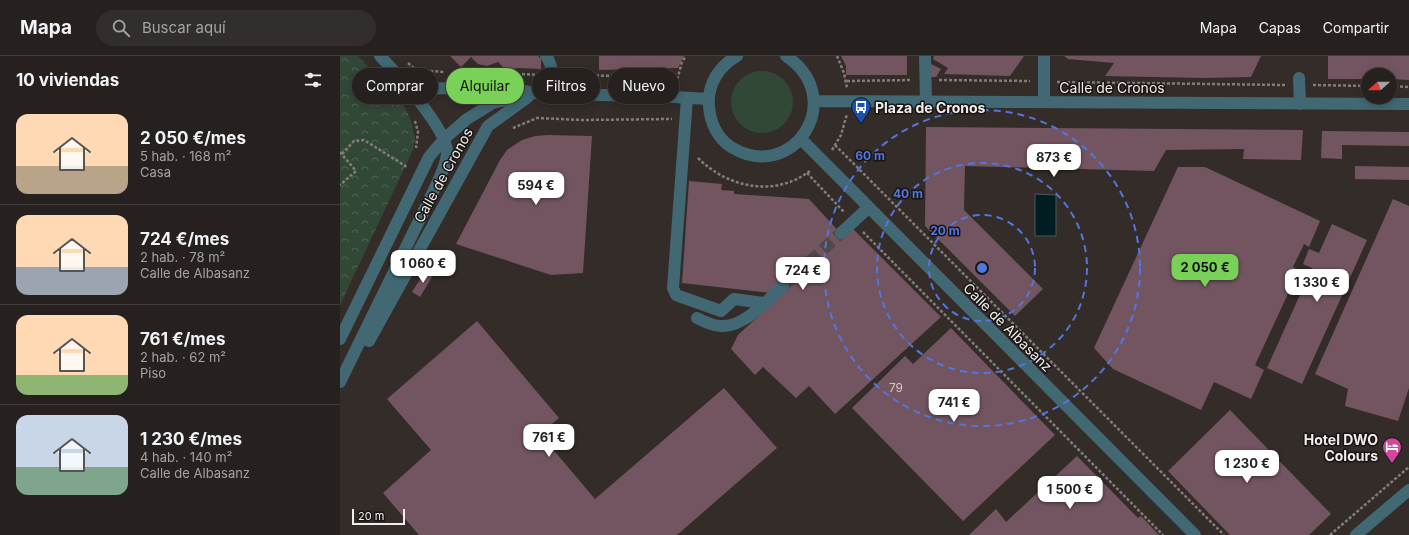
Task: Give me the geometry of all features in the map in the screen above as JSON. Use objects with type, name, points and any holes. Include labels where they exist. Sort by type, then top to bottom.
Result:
[{"type":"street","points":[[380,56],[391,68]]},
{"type":"street","points":[[546,56],[551,68]]},
{"type":"street","points":[[731,57],[719,70],[711,84],[708,99],[710,115],[716,131],[726,143],[740,152],[756,156],[772,155],[788,150],[800,139],[808,128],[813,115],[815,101],[811,83],[801,68],[787,56]]},
{"type":"street","points":[[925,56],[926,101]]},
{"type":"street","points":[[1044,56],[1044,102]]},
{"type":"street","points":[[1299,81],[1300,104]]},
{"type":"street","points":[[438,88],[504,87],[532,93]]},
{"type":"street","name":"Calle de Cronos","points":[[340,339],[429,157],[444,139],[467,119],[493,103],[532,93]]},
{"type":"street","name":"Calle de Cronos","points":[[340,393],[488,126],[532,94]]},
{"type":"street","name":"Calle de Cronos","points":[[679,97],[708,99]]},
{"type":"street","points":[[687,98],[673,288],[676,295],[721,311],[734,299],[764,303]]},
{"type":"street","name":"Calle de Cronos","points":[[815,101],[1409,104]]},
{"type":"street","points":[[421,104],[440,130],[444,139]]},
{"type":"street","name":"Calle de Cronos","points":[[340,382],[434,190],[447,160],[448,150],[444,139]]},
{"type":"street","name":"Calle de Albasanz","points":[[800,139],[1196,535]]},
{"type":"street","points":[[841,233],[868,208]]},
{"type":"street","points":[[697,318],[708,323],[722,326],[734,324],[752,315],[783,286]]},
{"type":"street","points":[[1356,535],[1409,490]]},
{"type":"path","points":[[679,72],[686,56]]},
{"type":"path","points":[[508,131],[537,118],[582,120],[673,119],[682,124],[684,139],[696,157],[720,176],[734,182],[749,185],[764,186],[786,183],[807,174],[823,161],[835,146],[845,124],[848,102],[847,81],[837,56]]},
{"type":"path","points":[[847,81],[1299,81],[1361,85]]},
{"type":"path","points":[[1397,86],[1409,86]]},
{"type":"path","points":[[673,119],[674,104]]},
{"type":"path","points":[[413,155],[416,148],[418,132],[414,120]]},
{"type":"path","points":[[340,185],[356,171],[341,153],[354,141],[364,140],[406,167]]},
{"type":"path","points":[[835,146],[1224,535]]},
{"type":"path","points":[[404,172],[410,161]]},
{"type":"path","points":[[807,174],[1163,535]]},
{"type":"path","points":[[1330,535],[1409,467]]},
{"type":"green space","points":[[340,56],[358,56],[369,68],[352,68],[352,104],[403,104],[411,121],[415,138],[413,150],[340,305]]},
{"type":"green space","points":[[756,71],[768,71],[784,80],[791,90],[793,102],[791,114],[784,124],[768,133],[756,133],[745,128],[736,119],[731,108],[731,96],[736,85],[745,76]]},
{"type":"water","points":[[1035,194],[1056,195],[1056,236],[1035,236]]},
{"type":"building","points":[[450,56],[538,56],[541,59],[541,68],[504,68],[498,62],[487,66],[478,64],[471,57],[461,67]]},
{"type":"building","points":[[599,56],[684,56],[678,68],[608,68],[608,70],[600,70]]},
{"type":"building","points":[[841,56],[907,56],[907,75],[846,75],[846,66]]},
{"type":"building","points":[[934,56],[1024,56],[1010,76],[944,74],[948,68],[933,59]]},
{"type":"building","points":[[1064,56],[1261,56],[1251,77],[1204,78],[1105,76],[1114,63],[1068,59]]},
{"type":"building","points":[[1328,56],[1409,56],[1409,80],[1397,79],[1397,68],[1361,68],[1361,79],[1328,79]]},
{"type":"building","points":[[931,64],[941,69],[936,77],[930,77]]},
{"type":"building","points":[[926,127],[1303,130],[1301,160],[1243,159],[1244,149],[1166,150],[1154,171],[965,166],[964,210],[1043,289],[1015,316],[925,226]]},
{"type":"building","points":[[1322,131],[1409,132],[1409,146],[1342,145],[1342,159],[1321,158]]},
{"type":"building","points":[[535,136],[592,136],[583,273],[551,275],[456,244],[500,160],[507,150],[522,140]]},
{"type":"building","points":[[1355,166],[1409,167],[1409,180],[1355,179]]},
{"type":"building","points":[[1178,167],[1205,167],[1320,221],[1309,247],[1304,244],[1293,267],[1299,270],[1255,365],[1264,370],[1251,399],[1214,382],[1201,410],[1113,369],[1094,348]]},
{"type":"building","points":[[689,181],[722,184],[721,190],[734,191],[734,194],[809,199],[844,237],[853,229],[941,317],[835,414],[809,386],[796,398],[763,367],[755,375],[731,349],[738,335],[787,290],[770,293],[682,283]]},
{"type":"building","points":[[1393,199],[1409,206],[1409,388],[1398,421],[1345,406],[1348,389],[1315,374]]},
{"type":"building","points":[[1332,224],[1367,240],[1302,384],[1267,368],[1312,268],[1303,264],[1309,249],[1319,253]]},
{"type":"building","points":[[426,270],[433,275],[420,297],[412,292]]},
{"type":"building","points":[[477,321],[559,418],[540,434],[595,499],[724,388],[777,448],[677,535],[419,535],[383,493],[431,450],[387,399]]},
{"type":"building","points":[[951,328],[1055,435],[963,521],[852,408],[905,356],[913,364]]},
{"type":"building","points":[[1230,410],[1331,514],[1309,535],[1230,535],[1168,471]]},
{"type":"building","points":[[1077,456],[1138,518],[1141,516],[1159,535],[969,535],[996,509],[1006,522]]},
{"type":"tunnel","points":[[783,286],[841,233]]},
{"type":"place","name":"Plaza de Cronos","points":[[861,124]]},
{"type":"place","name":"Hotel DWO Colours","points":[[1392,464]]}]
